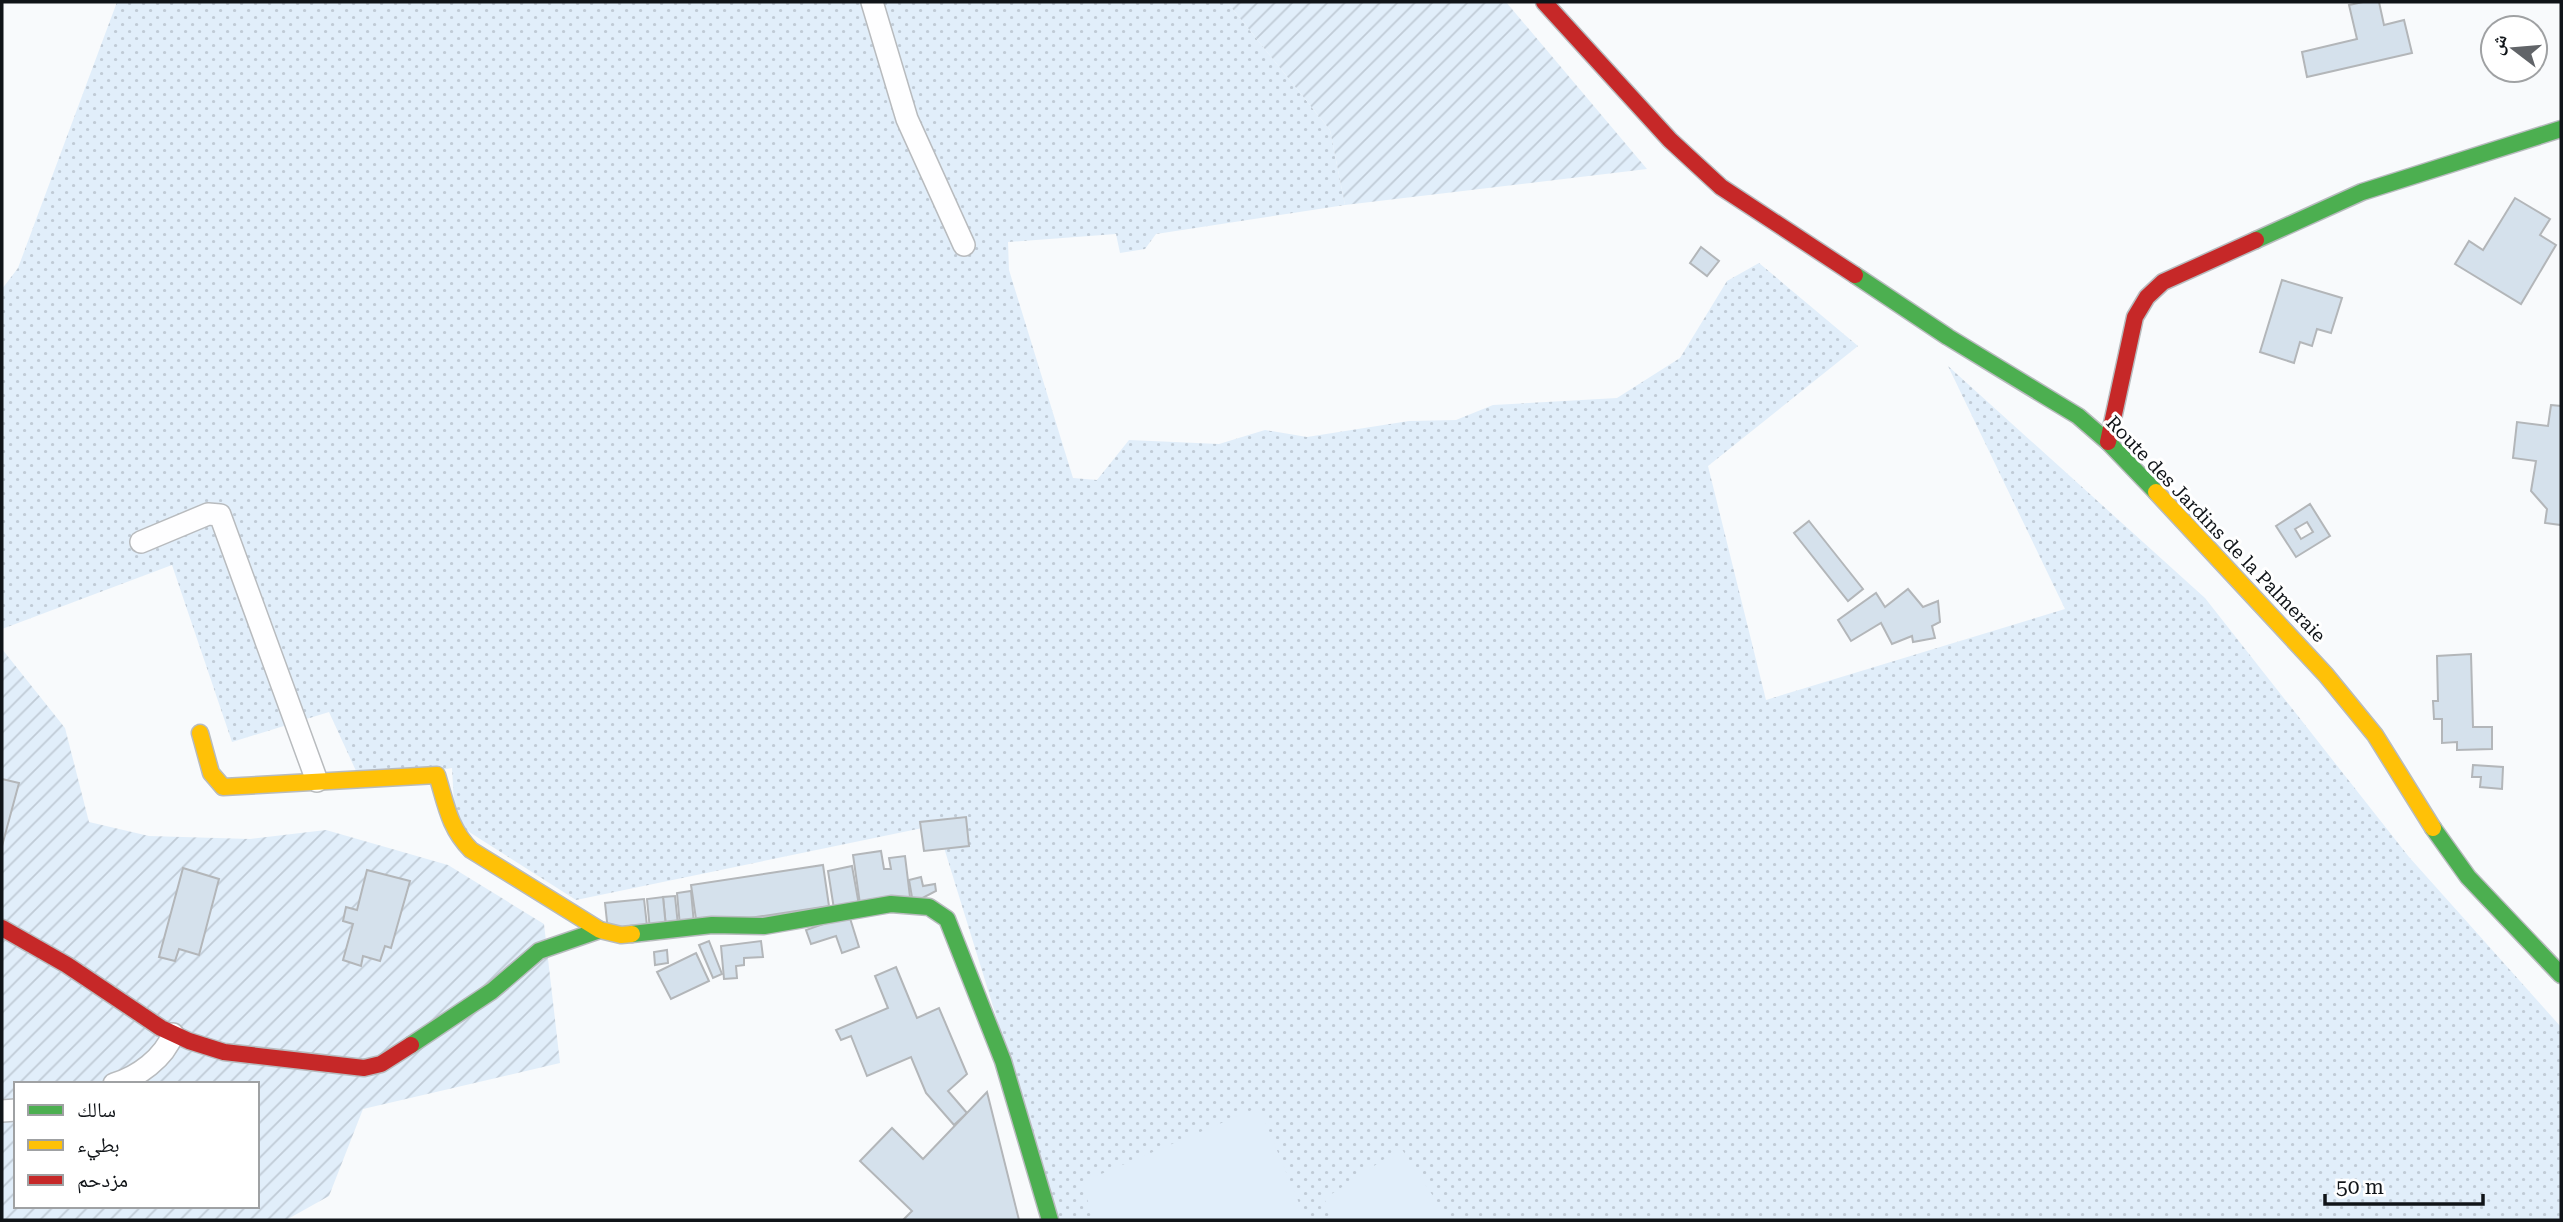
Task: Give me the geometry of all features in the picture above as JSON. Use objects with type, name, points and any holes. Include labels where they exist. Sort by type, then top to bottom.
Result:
[{"type":"street","points":[[872,2],[907,119],[964,245]]},
{"type":"street","name":"Route des Jardins de la Palmeraie","points":[[1544,2],[1670,140],[1721,187],[1948,338],[2078,416],[2108,442],[2326,675],[2375,735],[2444,845],[2468,877],[2561,975]]},
{"type":"street","points":[[2108,442],[2135,317],[2147,297],[2164,282],[2362,192],[2561,130]]},
{"type":"street","points":[[141,542],[208,514],[220,515],[317,781]]},
{"type":"street","points":[[200,733],[211,773],[223,787],[437,775],[453,827],[464,843],[513,878],[600,930],[621,935],[712,925],[764,926],[891,904],[929,907],[947,919],[1003,1061],[1050,1220]]},
{"type":"street","points":[[2,928],[67,965],[173,1034],[224,1052],[346,1067],[381,1064],[492,991],[539,951],[600,930]]},
{"type":"street","points":[[122,1082],[160,1056],[168,1048],[173,1034]]},
{"type":"shaded area","points":[[117,2],[1227,2],[1330,130],[1345,205],[1156,234],[1145,249],[1120,253],[1116,234],[1008,242],[1009,270],[1073,478],[1097,480],[1129,440],[1219,444],[1265,430],[1307,437],[1409,421],[1456,420],[1493,405],[1617,398],[1680,358],[1727,281],[1759,263],[1858,346],[1708,466],[1766,700],[2065,609],[1948,366],[2205,598],[2409,857],[2561,1027],[2561,1220],[1059,1220],[937,825],[576,900],[455,823],[452,768],[362,784],[329,712],[232,742],[172,565],[2,629],[2,289],[18,268]]},
{"type":"shaded area","points":[[1227,2],[1506,2],[1647,169],[1345,205],[1330,130]]},
{"type":"shaded area","points":[[2,649],[65,728],[89,822],[149,836],[250,839],[326,830],[448,865],[544,924],[560,1063],[363,1109],[329,1196],[286,1220],[2,1220]]},
{"type":"shaded area","points":[[1259,1107],[1306,1220],[1096,1220],[1080,1183]]},
{"type":"shaded area","points":[[1401,1148],[1449,1220],[1338,1220],[1324,1199]]},
{"type":"building","points":[[2379,2],[2384,25],[2404,20],[2412,53],[2307,77],[2302,52],[2357,39],[2349,5]]},
{"type":"building","points":[[2515,198],[2550,219],[2540,235],[2556,245],[2521,304],[2455,264],[2469,241],[2483,250]]},
{"type":"building","points":[[1701,247],[1719,261],[1707,276],[1690,263]]},
{"type":"building","points":[[2282,280],[2342,298],[2331,333],[2317,329],[2312,346],[2300,342],[2294,363],[2260,352]]},
{"type":"building","points":[[2551,405],[2561,406],[2561,525],[2545,523],[2547,509],[2531,491],[2536,461],[2513,458],[2517,422],[2548,426]]},
{"type":"building","points":[[2310,504],[2330,536],[2296,557],[2276,526]],"holes":[[[2307,522],[2313,532],[2301,539],[2295,529]]]},
{"type":"building","points":[[1809,521],[1863,589],[1848,601],[1794,533]]},
{"type":"building","points":[[1908,589],[1923,607],[1938,601],[1940,622],[1932,626],[1935,638],[1913,642],[1912,636],[1892,644],[1881,623],[1851,641],[1838,620],[1876,593],[1885,607]]},
{"type":"building","points":[[2471,654],[2473,727],[2492,727],[2492,749],[2457,750],[2457,742],[2442,743],[2442,719],[2434,719],[2433,701],[2438,701],[2437,656]]},
{"type":"building","points":[[2473,765],[2503,767],[2502,789],[2480,787],[2481,777],[2472,777]]},
{"type":"building","points":[[2,779],[19,783],[2,846]]},
{"type":"building","points":[[966,817],[969,846],[924,851],[920,822]]},
{"type":"building","points":[[881,851],[884,869],[891,869],[889,858],[905,856],[910,897],[860,904],[853,855]]},
{"type":"building","points":[[823,865],[829,906],[697,926],[691,885]]},
{"type":"building","points":[[852,866],[859,905],[834,909],[828,871]]},
{"type":"building","points":[[183,868],[219,879],[199,955],[179,949],[175,961],[159,957]]},
{"type":"building","points":[[367,870],[410,881],[391,948],[385,946],[380,961],[363,956],[361,966],[343,960],[353,924],[343,921],[346,907],[357,910]]},
{"type":"building","points":[[921,877],[923,886],[935,884],[936,891],[913,903],[909,880]]},
{"type":"building","points":[[691,891],[694,924],[680,926],[677,893]]},
{"type":"building","points":[[675,896],[678,925],[666,926],[663,897]]},
{"type":"building","points":[[663,897],[666,928],[650,930],[647,899]]},
{"type":"building","points":[[644,899],[647,926],[608,931],[605,903]]},
{"type":"building","points":[[849,915],[859,947],[842,953],[836,936],[811,944],[806,930]]},
{"type":"building","points":[[709,941],[722,974],[713,978],[699,945]]},
{"type":"building","points":[[761,941],[763,957],[744,958],[744,965],[736,966],[737,978],[724,979],[721,946]]},
{"type":"building","points":[[667,950],[668,963],[655,965],[654,952]]},
{"type":"building","points":[[696,953],[709,981],[671,999],[657,972]]},
{"type":"building","points":[[896,967],[917,1018],[939,1008],[967,1074],[948,1091],[967,1113],[954,1125],[926,1093],[911,1057],[867,1076],[851,1036],[841,1040],[836,1030],[888,1008],[875,976]]},
{"type":"building","points":[[987,1092],[1019,1220],[903,1220],[912,1211],[860,1161],[892,1128],[923,1159]]},
{"type":"traffic: fast","points":[[2256,240],[2362,192],[2561,129]]},
{"type":"traffic: fast","points":[[1855,275],[1948,337],[2078,416],[2108,442],[2156,492]]},
{"type":"traffic: fast","points":[[2433,828],[2468,877],[2561,975]]},
{"type":"traffic: fast","points":[[632,934],[712,925],[764,926],[891,904],[929,907],[947,919],[1003,1061],[1050,1220]]},
{"type":"traffic: fast","points":[[411,1045],[492,991],[539,951],[600,930]]},
{"type":"traffic: slow","points":[[2156,492],[2326,675],[2375,735],[2433,828]]},
{"type":"traffic: slow","points":[[200,733],[211,773],[223,787],[437,775],[453,824],[471,850],[600,930],[621,935],[632,934]]},
{"type":"traffic: jam","points":[[1544,2],[1670,140],[1721,187],[1855,275]]},
{"type":"traffic: jam","points":[[2108,442],[2135,317],[2147,297],[2163,282],[2256,240]]},
{"type":"traffic: jam","points":[[2,928],[67,965],[161,1028],[189,1041],[224,1052],[364,1068],[381,1064],[411,1045]]}]
